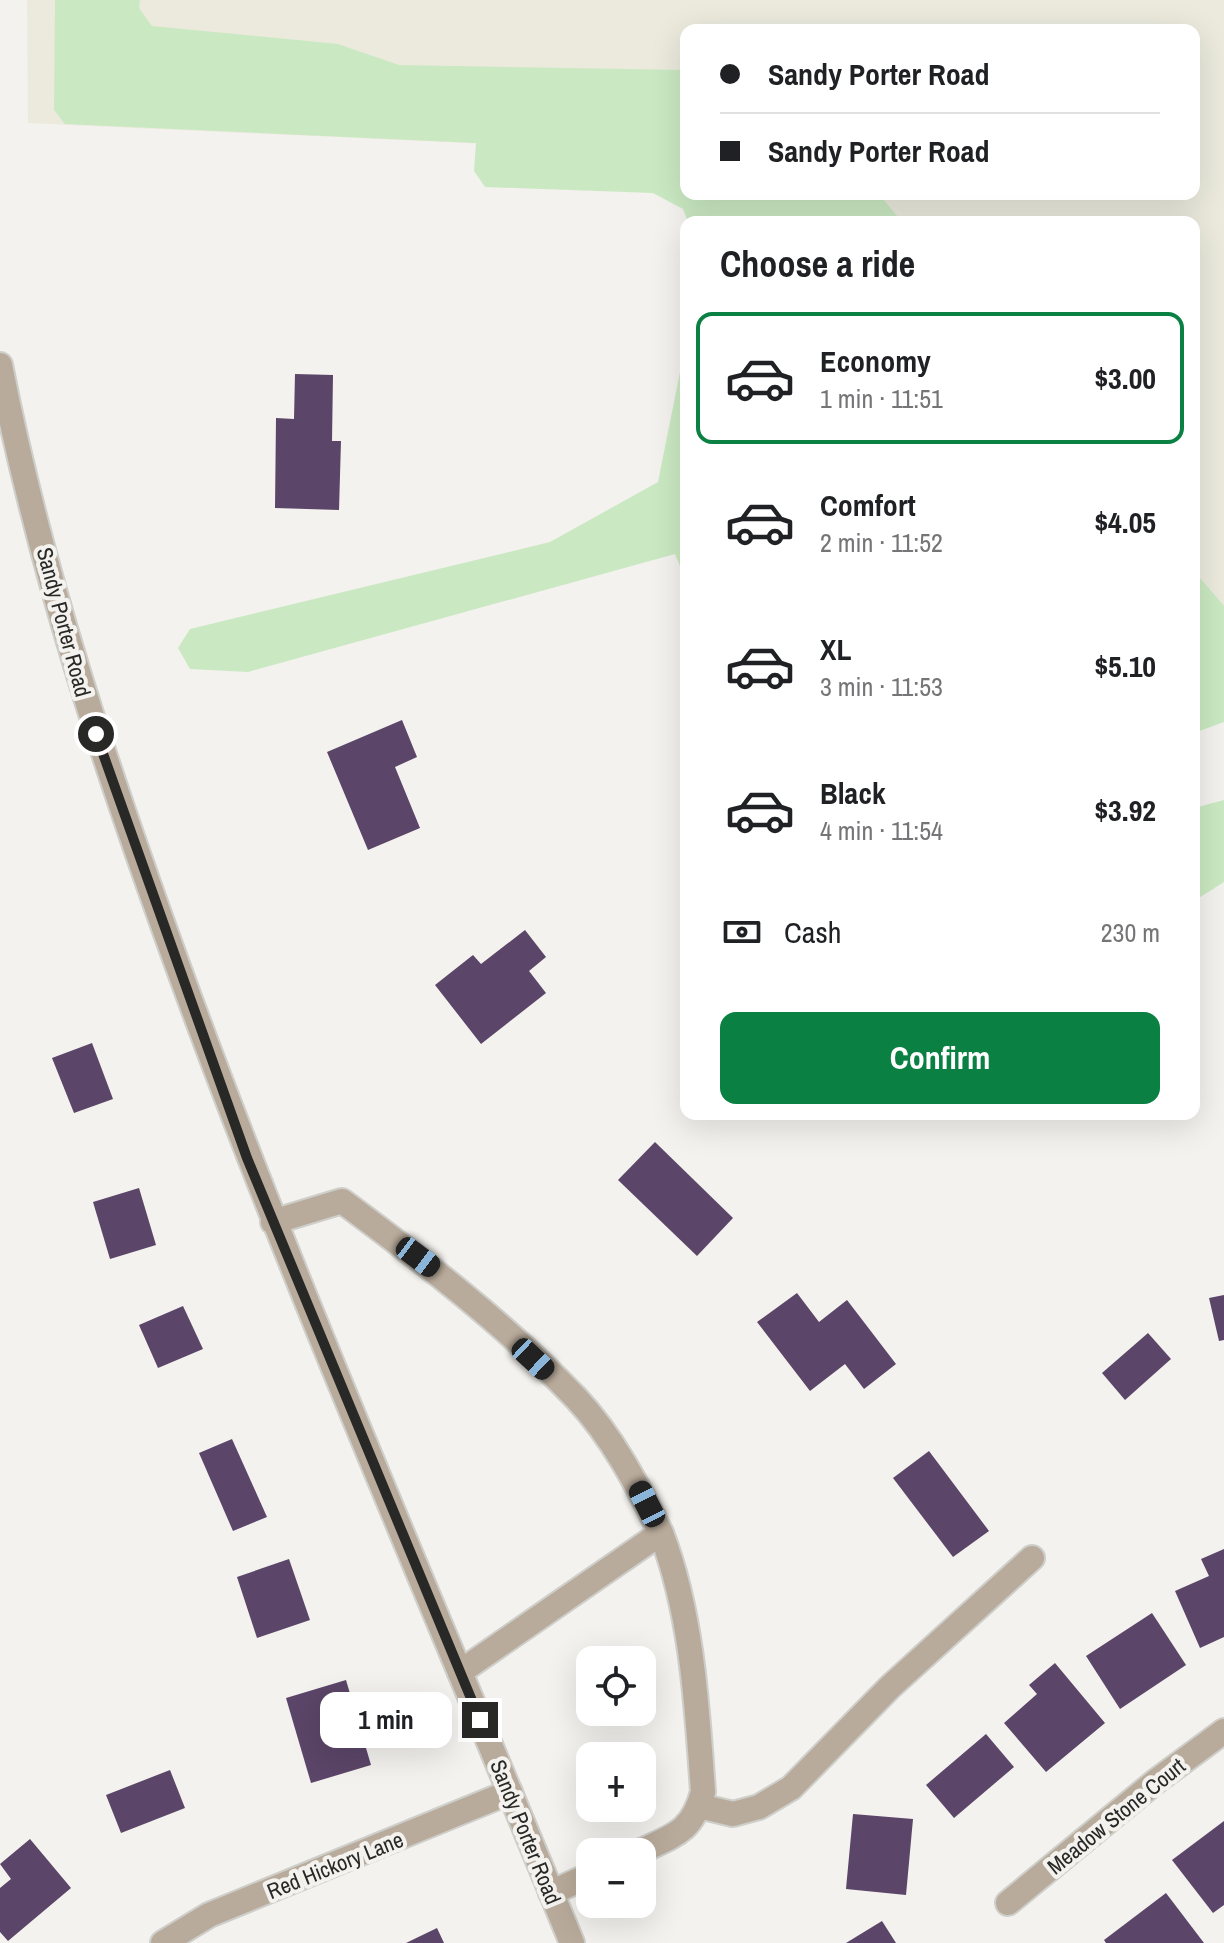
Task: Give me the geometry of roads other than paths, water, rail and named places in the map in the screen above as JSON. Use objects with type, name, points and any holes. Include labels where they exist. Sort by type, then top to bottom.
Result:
[{"type":"street","name":"Sandy Porter Road","points":[[0,365],[59,610],[100,746],[247,1158],[572,1943]]},
{"type":"street","points":[[273,1222],[342,1201],[443,1276],[578,1400],[633,1476],[674,1566],[686,1625],[701,1757],[703,1792],[696,1816],[684,1830],[656,1844]]},
{"type":"street","points":[[460,1672],[661,1533]]},
{"type":"street","points":[[699,1806],[733,1814],[759,1807],[791,1788],[890,1687],[1032,1558]]},
{"type":"street","name":"Meadow Stone Court","points":[[1008,1903],[1155,1782],[1224,1731]]},
{"type":"street","name":"Red Hickory Lane","points":[[163,1943],[209,1915],[510,1792]]},
{"type":"street","points":[[551,1893],[576,1881]]}]
